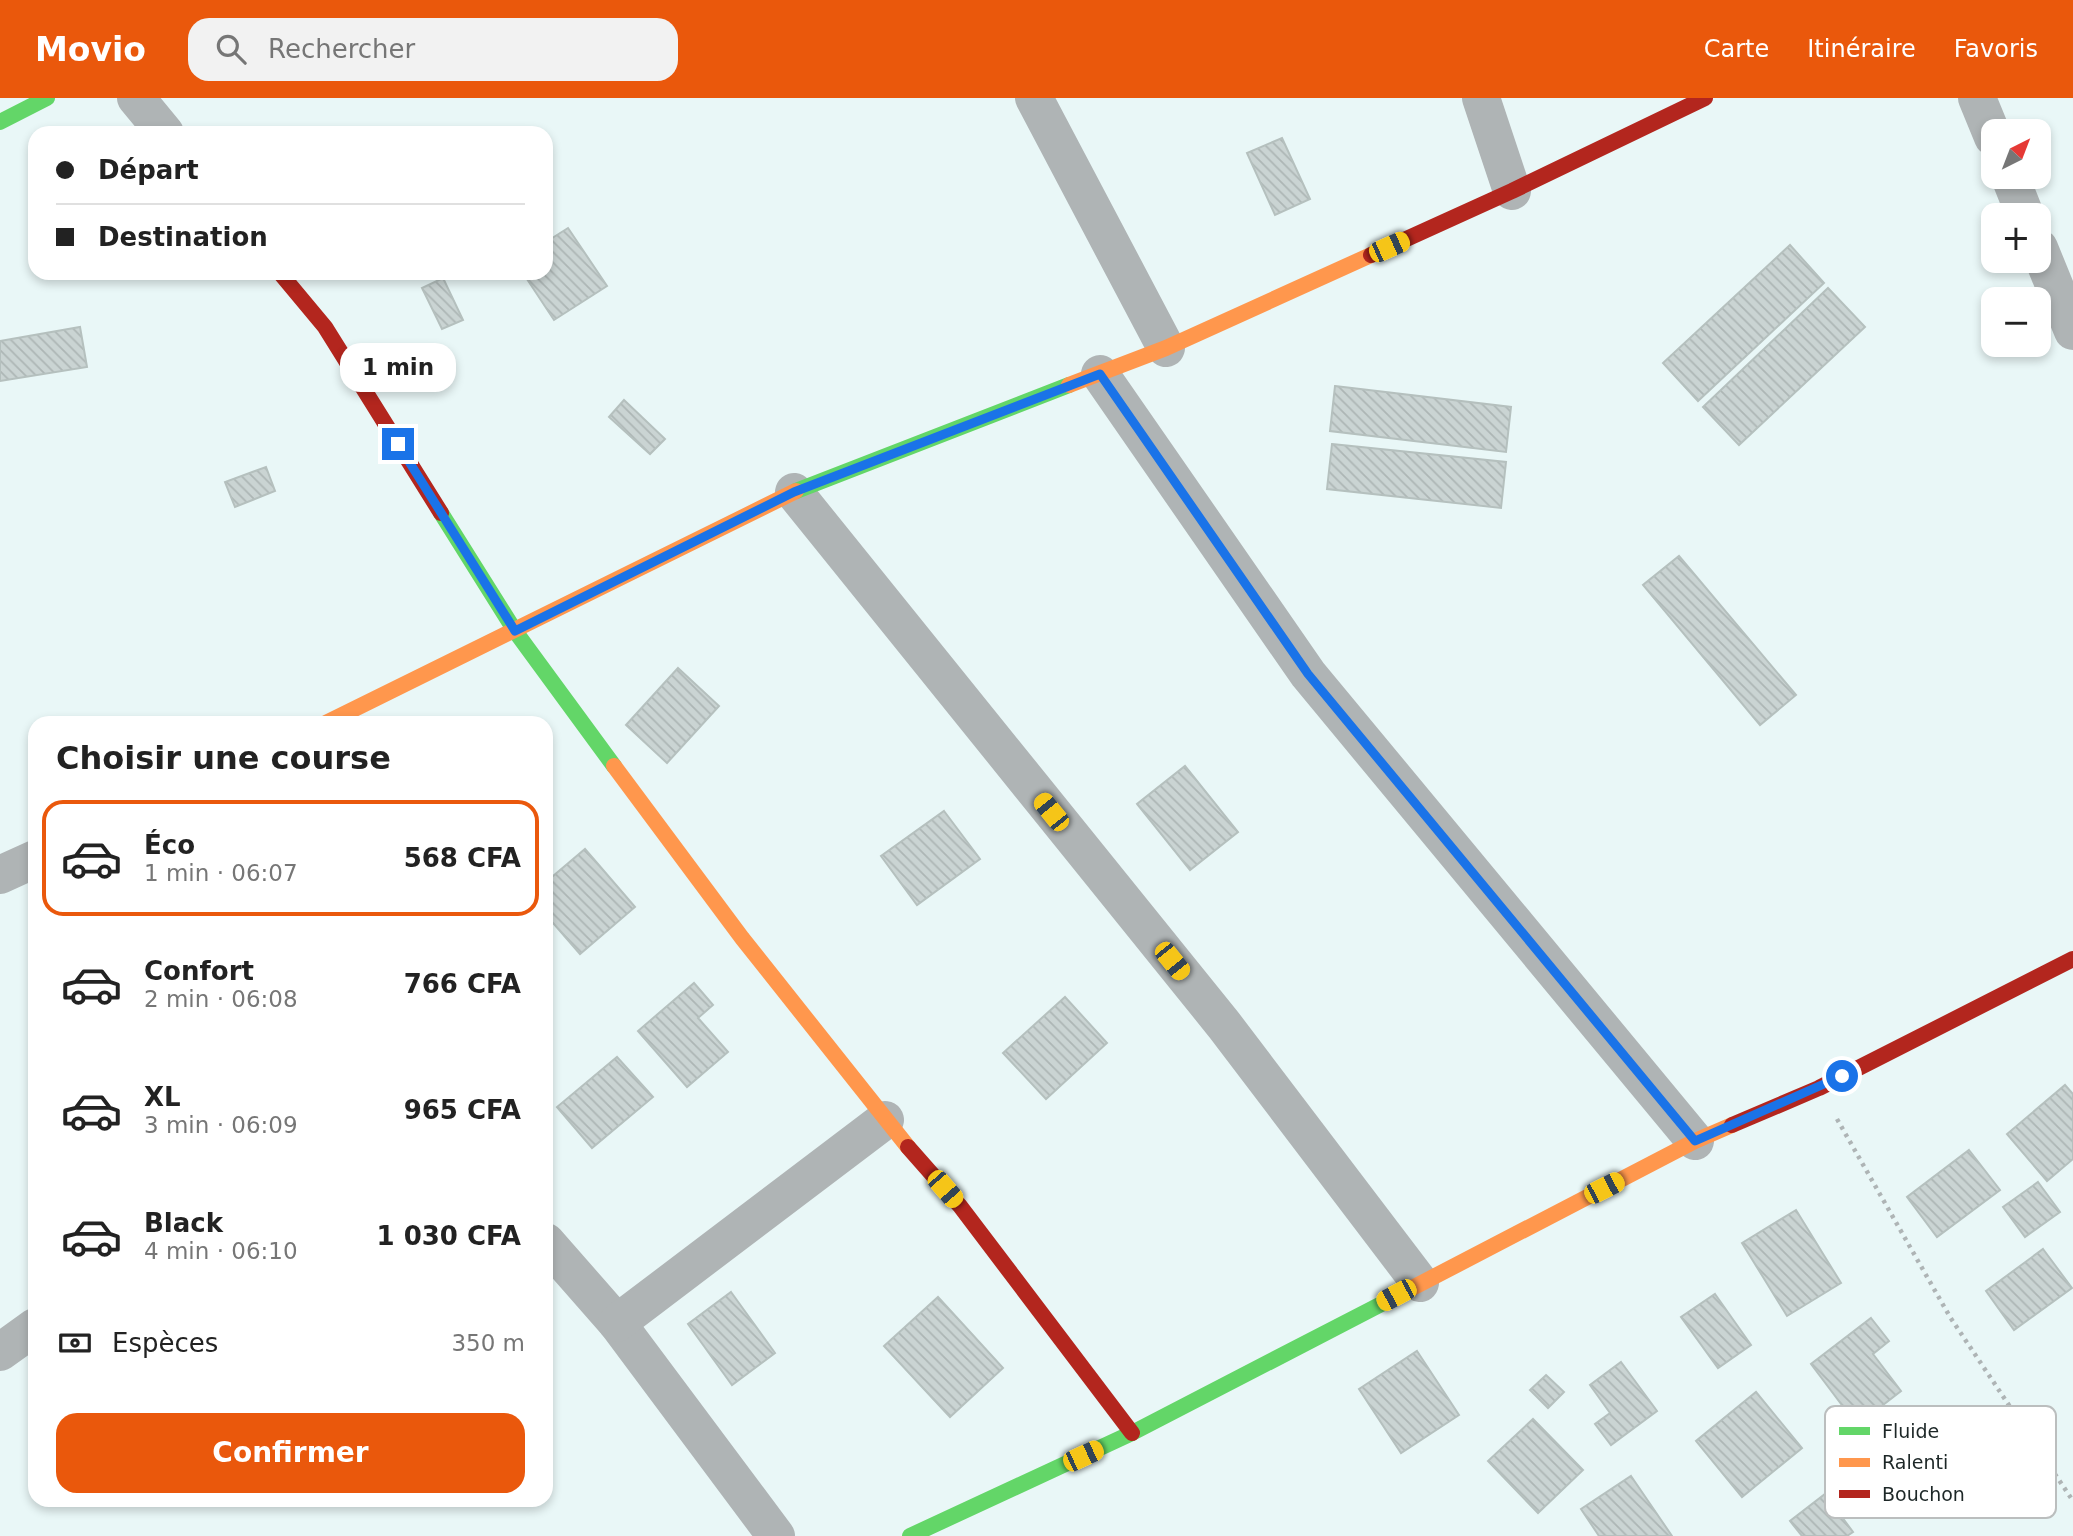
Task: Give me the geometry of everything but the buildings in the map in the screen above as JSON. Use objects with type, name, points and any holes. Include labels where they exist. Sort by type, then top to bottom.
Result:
[{"type":"street","points":[[0,122],[47,98]]},
{"type":"street","points":[[136,98],[159,126]]},
{"type":"street","points":[[1034,98],[1166,348]]},
{"type":"street","points":[[1481,98],[1512,191]]},
{"type":"street","points":[[340,716],[794,492],[1166,348],[1512,191],[1705,98]]},
{"type":"street","points":[[1977,98],[1986,119]]},
{"type":"street","points":[[2049,273],[2073,331]]},
{"type":"street","points":[[286,280],[325,327],[515,631],[742,938],[885,1120],[960,1206],[1132,1433]]},
{"type":"street","points":[[1100,374],[1308,674],[1695,1141]]},
{"type":"street","points":[[794,492],[1224,1025],[1420,1283]]},
{"type":"street","points":[[0,875],[28,862]]},
{"type":"street","points":[[910,1536],[1132,1433],[1695,1141],[1819,1088],[2073,959]]},
{"type":"street","points":[[617,1323],[885,1120]]},
{"type":"street","points":[[553,1250],[617,1323],[776,1536]]},
{"type":"street","points":[[0,1352],[28,1332]]},
{"type":"path","points":[[1819,1088],[1950,1317],[2009,1406]]},
{"type":"path","points":[[2056,1476],[2073,1502]]},
{"type":"traffic: fast","points":[[0,122],[47,98]]},
{"type":"traffic: fast","points":[[796,491],[1069,385]]},
{"type":"traffic: fast","points":[[441,513],[515,631],[614,766]]},
{"type":"traffic: fast","points":[[910,1536],[1132,1433],[1393,1298]]},
{"type":"traffic: slow","points":[[1069,385],[1166,348],[1371,255]]},
{"type":"traffic: slow","points":[[340,716],[796,491]]},
{"type":"traffic: slow","points":[[614,766],[742,938],[908,1147]]},
{"type":"traffic: slow","points":[[1393,1298],[1695,1141],[1732,1125]]},
{"type":"traffic: jam","points":[[1371,255],[1705,98]]},
{"type":"traffic: jam","points":[[286,280],[325,327],[441,513]]},
{"type":"traffic: jam","points":[[1732,1125],[1819,1088],[2073,959]]},
{"type":"traffic: jam","points":[[908,1147],[960,1206],[1132,1433]]},
{"type":"route","points":[[398,444],[515,631],[794,492],[1100,374],[1308,674],[1695,1141],[1842,1076]]}]
